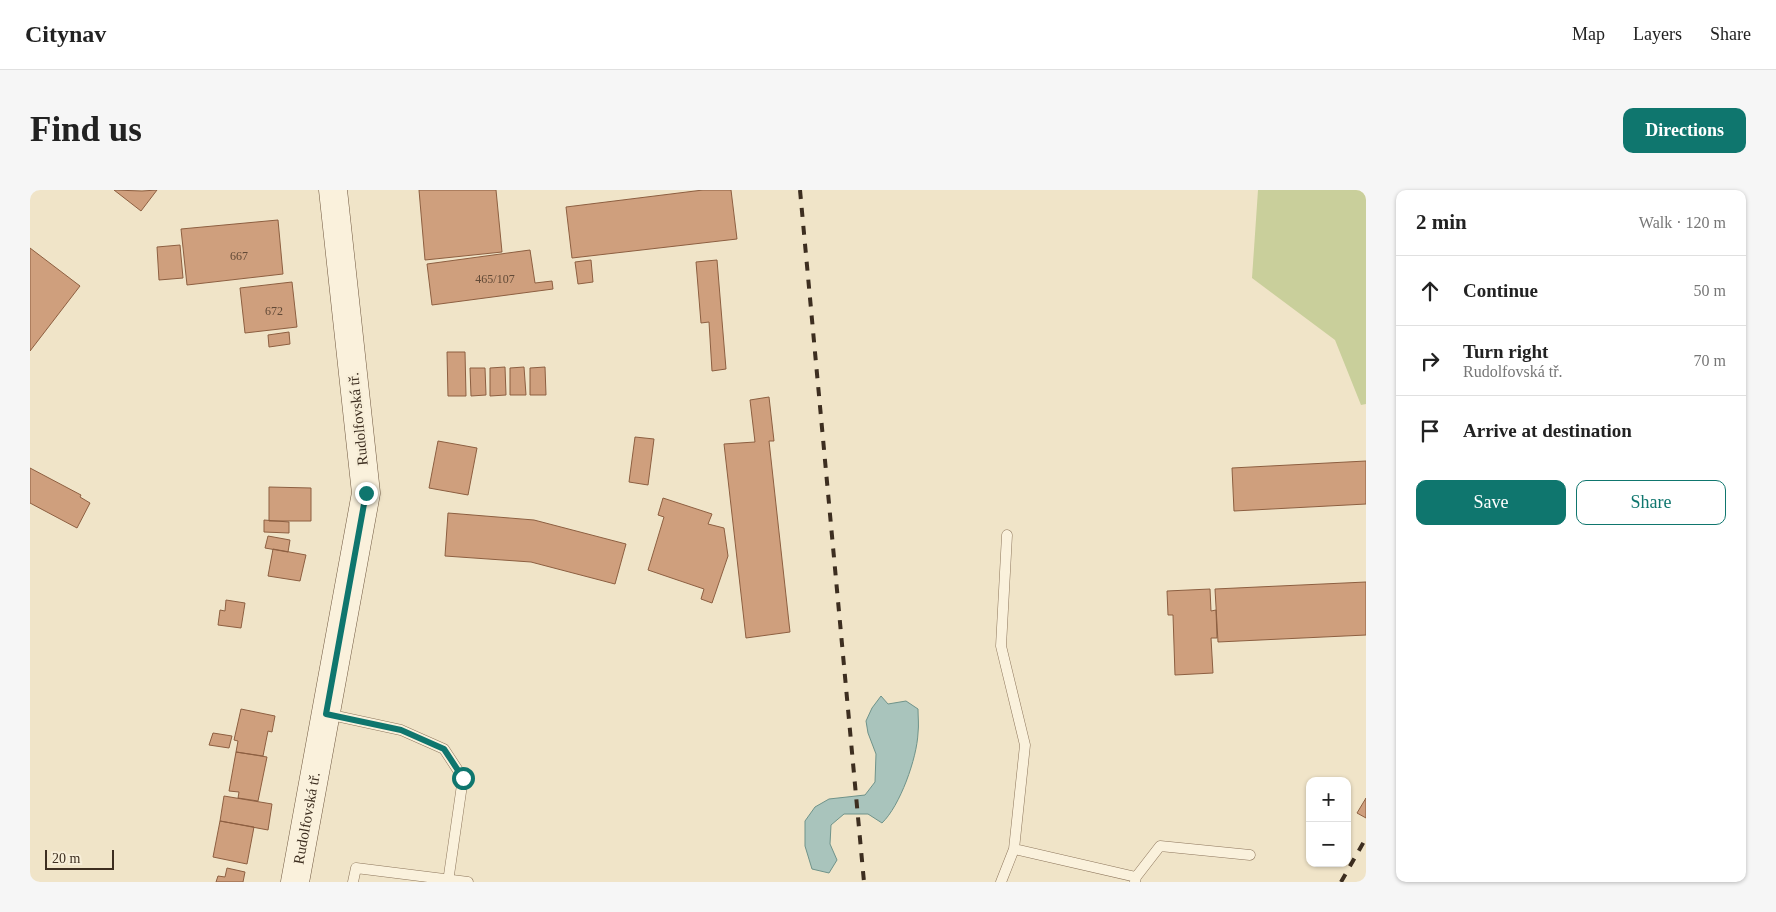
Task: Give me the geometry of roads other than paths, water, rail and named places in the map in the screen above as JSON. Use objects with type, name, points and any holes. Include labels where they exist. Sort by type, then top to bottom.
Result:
[{"type":"main road","name":"Rudolfovská tř.","points":[[295,882],[366,493],[333,190]]},
{"type":"lane","points":[[1001,882],[1014,850],[1025,745],[1001,646],[1007,535]]},
{"type":"lane","points":[[326,714],[401,730],[444,749],[463,778],[448,880]]},
{"type":"lane","points":[[1014,850],[1135,880],[1160,846],[1250,855]]},
{"type":"lane","points":[[353,882],[356,868],[397,877],[468,882]]},
{"type":"water","points":[[881,696],[888,704],[906,701],[918,709],[917,743],[911,768],[901,794],[882,823],[868,814],[844,814],[831,825],[830,844],[837,860],[829,873],[812,869],[805,846],[805,821],[815,807],[829,799],[865,795],[875,782],[876,754],[868,733],[866,721],[872,708]]},
{"type":"railway","points":[[800,190],[864,882]]},
{"type":"railway","points":[[1341,882],[1366,838]]}]
